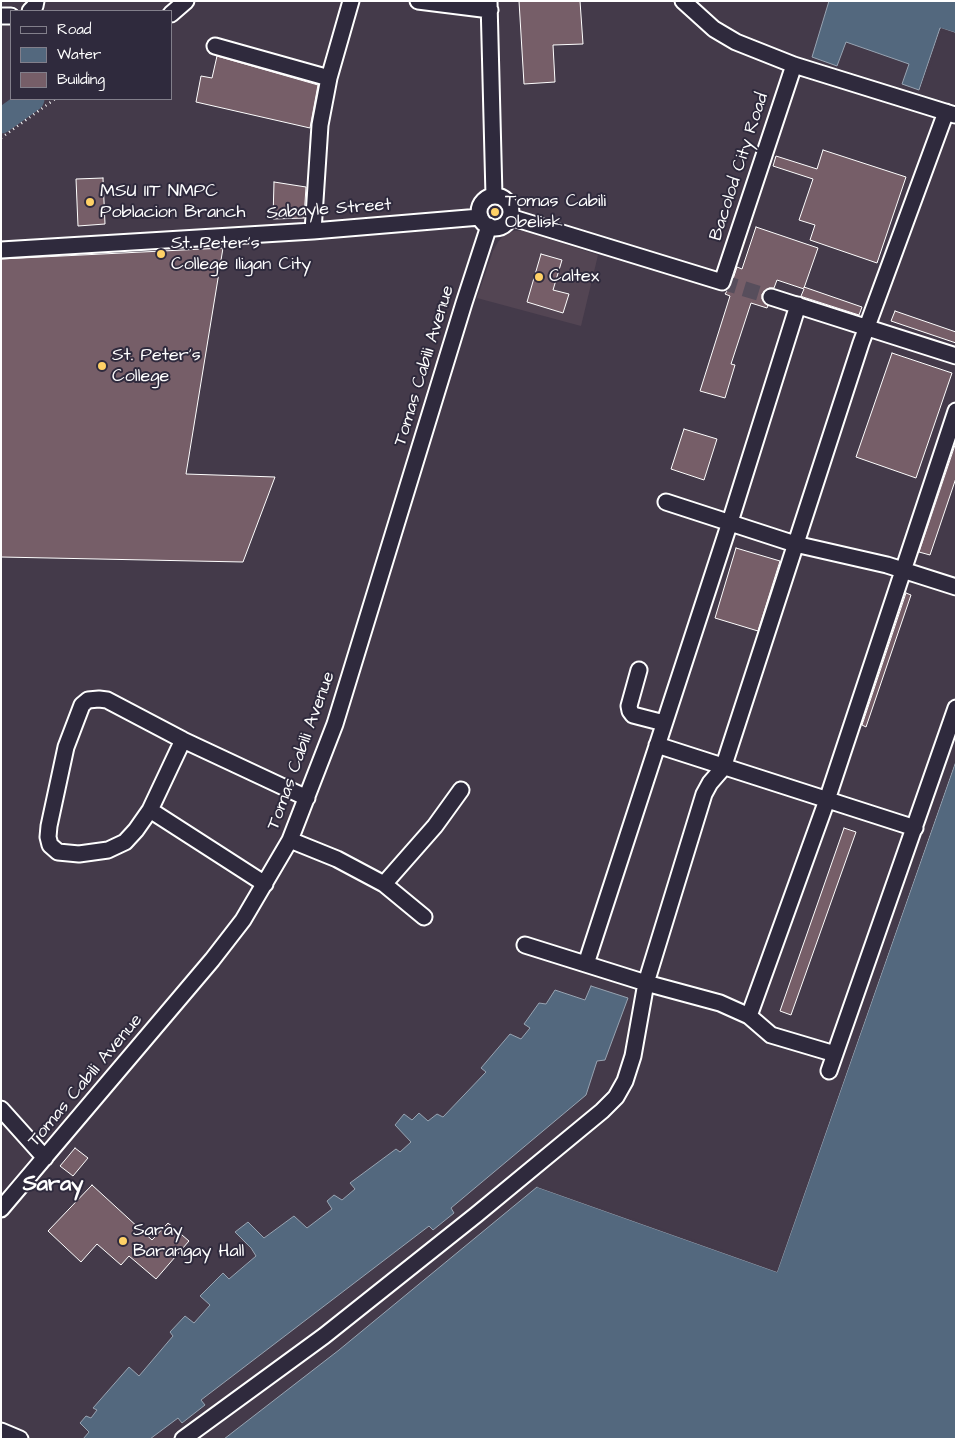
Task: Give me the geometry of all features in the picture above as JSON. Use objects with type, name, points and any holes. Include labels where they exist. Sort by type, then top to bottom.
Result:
[{"type":"street","points":[[172,13],[186,1]]},
{"type":"street","points":[[313,231],[320,125],[329,78],[351,1]]},
{"type":"street","points":[[418,1],[490,6],[494,196]]},
{"type":"street","points":[[184,1439],[324,1336],[476,1215],[602,1111],[616,1097],[625,1081],[632,1056],[646,983],[704,794],[710,783],[723,768],[866,328],[951,113],[794,65],[736,42],[714,30],[683,1]]},
{"type":"street","points":[[215,46],[329,78]]},
{"type":"street","name":"Bacolod City Road","points":[[510,217],[722,282],[794,65]]},
{"type":"street","points":[[494,196],[503,198],[511,209],[510,217],[502,226],[484,222],[480,208],[485,200],[494,196]]},
{"type":"street","name":"Sabayle Street","points":[[1,250],[484,222]]},
{"type":"street","name":"Tomas Cabili Avenue","points":[[1,1210],[212,960],[243,920],[290,840],[335,724],[458,322],[484,222]]},
{"type":"street","points":[[771,297],[956,356]]},
{"type":"street","points":[[586,964],[730,522],[798,305]]},
{"type":"street","points":[[749,1016],[827,800],[956,411]]},
{"type":"street","points":[[666,502],[795,544],[887,565],[956,587]]},
{"type":"street","points":[[639,670],[630,711],[633,715],[664,723]]},
{"type":"street","points":[[183,740],[150,810],[125,842],[108,850],[79,854],[58,852],[50,845],[48,837],[49,826],[66,747],[82,705],[88,700],[99,698],[107,700],[183,740],[307,798]]},
{"type":"street","points":[[829,1071],[956,708]]},
{"type":"street","points":[[657,745],[723,768],[915,828]]},
{"type":"street","points":[[384,884],[435,826],[461,790]]},
{"type":"street","points":[[150,810],[265,884]]},
{"type":"street","points":[[290,840],[338,858],[384,884],[424,917]]},
{"type":"street","points":[[525,945],[646,983],[720,1003],[749,1016],[771,1034],[835,1054]]},
{"type":"street","points":[[1,1109],[45,1158]]},
{"type":"street","points":[[1,1431],[20,1439]]},
{"type":"path","points":[[1,138],[54,100]]},
{"type":"shaded area","name":"Caltex","points":[[514,231],[524,231],[598,255],[581,326],[477,298],[493,251],[504,235]]},
{"type":"water","points":[[829,1],[956,1],[956,33],[940,28],[919,90],[902,84],[909,64],[846,42],[837,66],[812,57]]},
{"type":"water","points":[[956,761],[956,1439],[224,1439],[339,1350],[537,1187],[777,1272]]},
{"type":"water","points":[[591,986],[628,998],[605,1060],[597,1061],[586,1095],[451,1208],[454,1213],[433,1230],[429,1226],[201,1400],[205,1405],[182,1423],[178,1418],[150,1439],[83,1439],[89,1432],[80,1423],[86,1416],[91,1418],[97,1410],[93,1408],[129,1367],[139,1376],[173,1336],[170,1332],[185,1316],[194,1323],[210,1305],[200,1296],[223,1273],[229,1279],[256,1256],[251,1248],[235,1232],[248,1222],[264,1238],[294,1216],[307,1228],[332,1209],[327,1201],[334,1195],[342,1200],[355,1189],[350,1183],[396,1149],[400,1152],[411,1142],[395,1125],[404,1114],[412,1120],[419,1113],[428,1121],[437,1114],[443,1117],[486,1072],[481,1068],[510,1034],[521,1039],[530,1028],[524,1024],[539,1003],[546,1004],[555,990],[585,1000]]},
{"type":"pier","points":[[941,28],[956,33],[956,35],[942,31],[922,91],[919,92]]},
{"type":"pier","points":[[956,759],[777,1272],[537,1187],[539,1185],[776,1269],[953,760]]},
{"type":"building","points":[[519,1],[580,1],[583,44],[553,45],[555,82],[524,84]]},
{"type":"building","points":[[217,56],[318,85],[310,128],[196,102],[201,76],[212,78]]},
{"type":"building","points":[[823,150],[906,177],[877,263],[810,240],[815,225],[799,220],[813,179],[773,166],[776,156],[817,169]]},
{"type":"building","name":"MSU IIT NMPC Poblacion Branch","points":[[103,178],[105,224],[78,226],[76,179]]},
{"type":"building","points":[[274,182],[306,187],[304,218],[273,219]]},
{"type":"building","points":[[756,227],[818,248],[804,287],[862,307],[859,315],[803,297],[801,296],[804,289],[777,280],[774,288],[769,288],[762,294],[762,299],[768,306],[767,308],[751,303],[731,364],[735,365],[725,398],[700,391],[730,296],[725,294],[731,285],[737,267],[742,269]]},
{"type":"building","name":"St. Peter's College","points":[[223,248],[186,474],[275,477],[243,562],[1,557],[1,259]]},
{"type":"building","points":[[541,254],[562,260],[553,290],[569,294],[563,313],[527,302]]},
{"type":"building","points":[[895,311],[956,332],[956,343],[891,321]]},
{"type":"building","points":[[892,353],[952,373],[916,478],[856,457]]},
{"type":"building","points":[[684,429],[717,439],[704,480],[671,469]]},
{"type":"building","points":[[956,442],[956,478],[930,555],[919,552]]},
{"type":"building","points":[[736,548],[780,561],[758,631],[715,618]]},
{"type":"building","points":[[906,593],[911,595],[866,727],[862,725]]},
{"type":"building","points":[[844,828],[856,832],[791,1015],[780,1011]]},
{"type":"building","points":[[75,1148],[88,1158],[73,1176],[60,1166]]},
{"type":"building","points":[[92,1185],[152,1240],[168,1223],[189,1241],[156,1279],[129,1256],[121,1265],[97,1244],[81,1262],[48,1231]]},
{"type":"waterway","points":[[1,121],[31,100]]},
{"type":"tunnel","points":[[722,282],[771,297]]},
{"type":"place","name":"MSU IIT NMPC Poblacion Branch","points":[[90,202]]},
{"type":"place","name":"Tomas Cabili Obelisk","points":[[495,212]]},
{"type":"place","name":"St. Peter's College Iligan City","points":[[161,254]]},
{"type":"place","name":"Caltex","points":[[539,277]]},
{"type":"place","name":"St. Peter's College","points":[[102,366]]},
{"type":"place","name":"Saray Barangay Hall","points":[[123,1241]]},
{"type":"district","name":"Saray","points":[[53,1185]]}]
